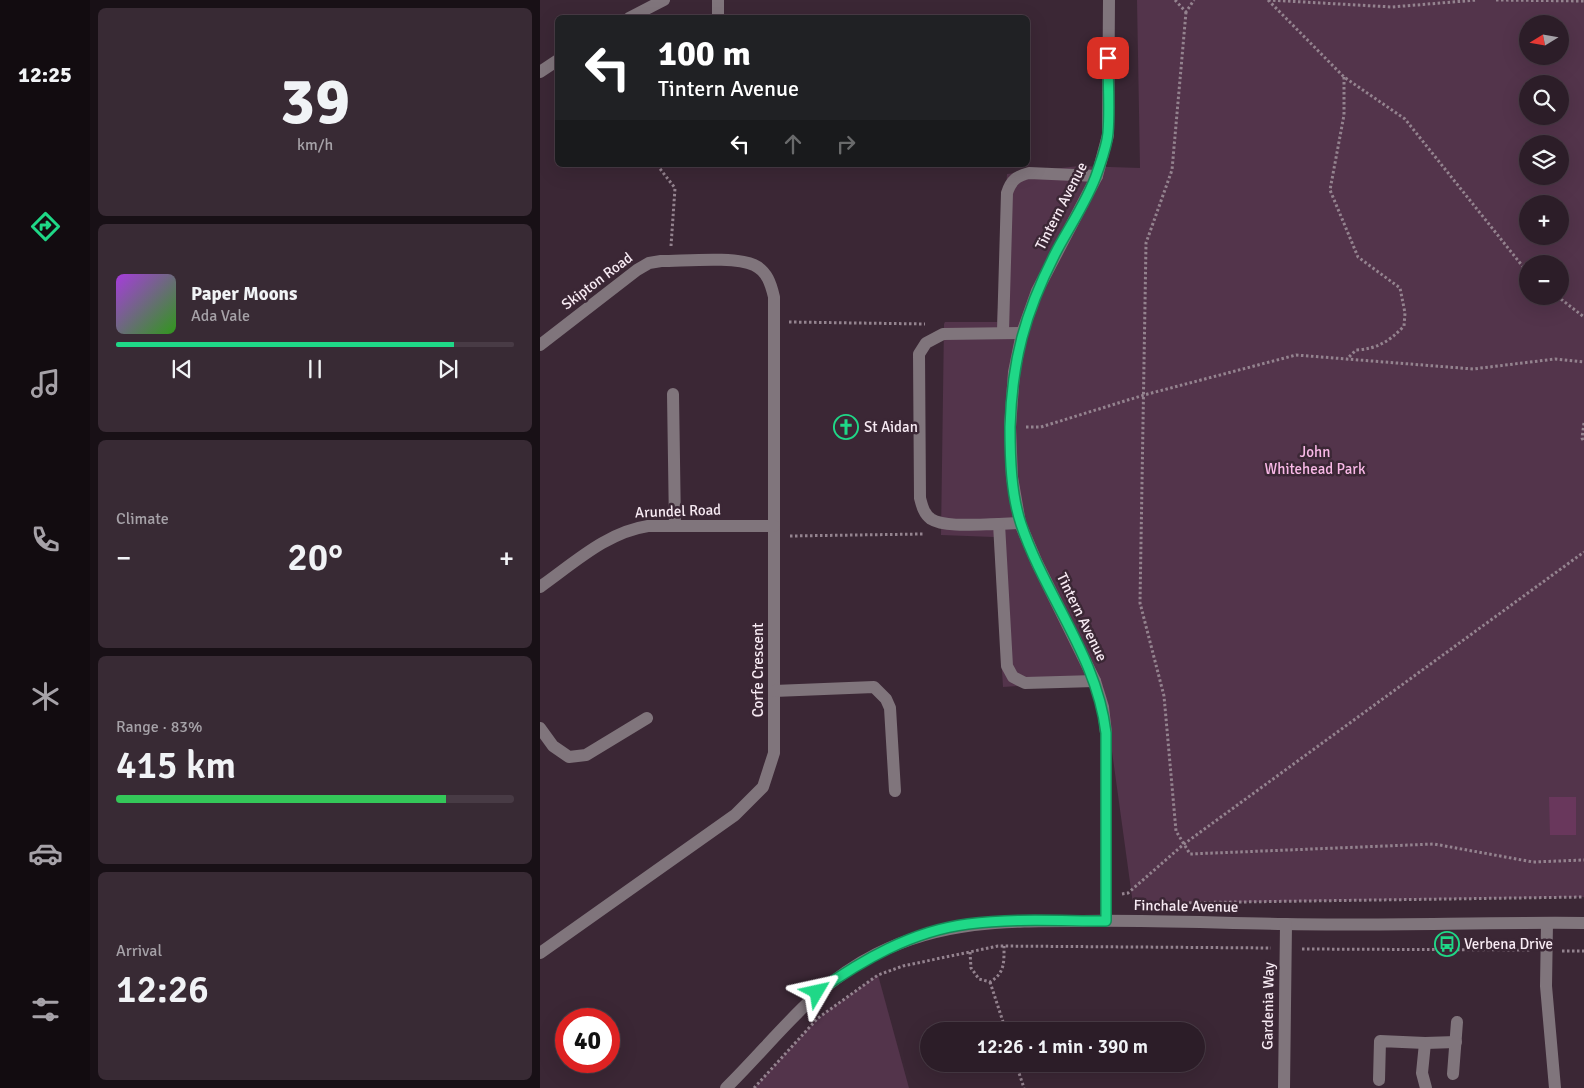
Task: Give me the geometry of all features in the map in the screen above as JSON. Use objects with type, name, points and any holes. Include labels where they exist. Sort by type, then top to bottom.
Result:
[{"type":"street","points":[[635,15],[664,0]]},
{"type":"street","points":[[718,0],[718,15]]},
{"type":"street","name":"Tintern Avenue","points":[[1106,921],[1106,733],[1103,707],[1095,682],[1037,563],[1020,523],[1012,477],[1010,427],[1014,372],[1022,333],[1037,291],[1097,176],[1108,135],[1109,0]]},
{"type":"street","points":[[540,72],[555,62]]},
{"type":"street","points":[[1003,332],[1007,193],[1010,182],[1020,175],[1029,172],[1097,176]]},
{"type":"street","name":"Skipton Road","points":[[540,345],[637,270],[649,263],[670,261],[740,261],[755,265],[766,274]]},
{"type":"street","name":"Corfe Crescent","points":[[540,953],[735,815],[763,787],[774,753],[774,322],[772,284],[766,274]]},
{"type":"street","points":[[1020,523],[944,523],[931,519],[923,509],[920,498],[920,354],[926,343],[943,334],[1022,333]]},
{"type":"street","points":[[673,394],[675,526]]},
{"type":"street","points":[[998,524],[1007,666],[1013,677],[1025,684],[1095,682]]},
{"type":"street","name":"Arundel Road","points":[[540,587],[613,536],[630,529],[648,526],[675,526],[774,531]]},
{"type":"street","points":[[774,691],[874,687],[886,699],[890,708],[895,791]]},
{"type":"street","points":[[540,728],[553,746],[568,757],[586,755],[647,718]]},
{"type":"street","name":"Finchale Avenue","points":[[726,1088],[817,992],[850,969],[877,953],[938,930],[968,924],[1007,921],[1286,924],[1584,923]]},
{"type":"street","points":[[1547,923],[1546,986],[1555,1088]]},
{"type":"street","name":"Gardenia Way","points":[[1284,1088],[1286,924]]},
{"type":"street","points":[[1453,1074],[1457,1022]]},
{"type":"street","points":[[1380,1080],[1380,1041],[1456,1042]]},
{"type":"street","points":[[1424,1043],[1422,1073],[1426,1088]]},
{"type":"path","points":[[1175,0],[1186,12]]},
{"type":"path","points":[[1194,0],[1186,12],[1172,170],[1146,243],[1140,603],[1164,696],[1176,831],[1190,854],[1434,844],[1534,862],[1584,860]]},
{"type":"path","points":[[1268,0],[1392,7],[1477,0]]},
{"type":"path","points":[[1268,0],[1344,77],[1405,119],[1519,262]]},
{"type":"path","points":[[1496,0],[1584,1]]},
{"type":"path","points":[[1344,77],[1344,115],[1330,190],[1358,257],[1400,288],[1405,313],[1404,326],[1390,340],[1369,349],[1356,350],[1347,359]]},
{"type":"path","points":[[659,167],[675,188],[670,261]]},
{"type":"path","points":[[1569,305],[1584,317]]},
{"type":"path","points":[[774,322],[934,324]]},
{"type":"path","points":[[1010,427],[1042,427],[1144,395],[1296,356],[1473,369],[1555,359],[1584,362]]},
{"type":"path","points":[[1584,423],[1582,438],[1584,442]]},
{"type":"path","points":[[774,531],[931,534],[944,523]]},
{"type":"path","points":[[1106,894],[1128,894],[1184,844],[1584,552]]},
{"type":"path","points":[[1163,903],[1584,897]]},
{"type":"path","points":[[754,1088],[818,1018],[878,975],[903,966],[1004,946],[1584,951]]},
{"type":"path","points":[[970,952],[971,968],[979,979],[990,982],[999,977],[1002,971],[1004,946]]},
{"type":"path","points":[[990,982],[1003,1022]]},
{"type":"path","points":[[1019,1072],[1024,1088]]},
{"type":"green space","name":"John Whitehead Park","points":[[1137,0],[1584,0],[1584,897],[1133,904],[1103,686],[1095,681],[1003,687],[994,537],[941,535],[944,324],[945,322],[997,322],[1007,174],[1079,166],[1140,168]]},
{"type":"green space","points":[[878,975],[909,1088],[754,1088],[818,1018]]},
{"type":"building","points":[[1549,797],[1576,797],[1576,835],[1550,835]]},
{"type":"place","name":"St Aidan","points":[[846,427]]},
{"type":"place","name":"Verbena Drive","points":[[1447,944]]},
{"type":"route","points":[[817,992],[877,953],[938,930],[968,924],[1007,921],[1106,921],[1106,733],[1103,707],[1085,658],[1037,563],[1020,523],[1012,477],[1010,427],[1014,372],[1022,333],[1037,291],[1097,176],[1108,135],[1108,58]]}]
